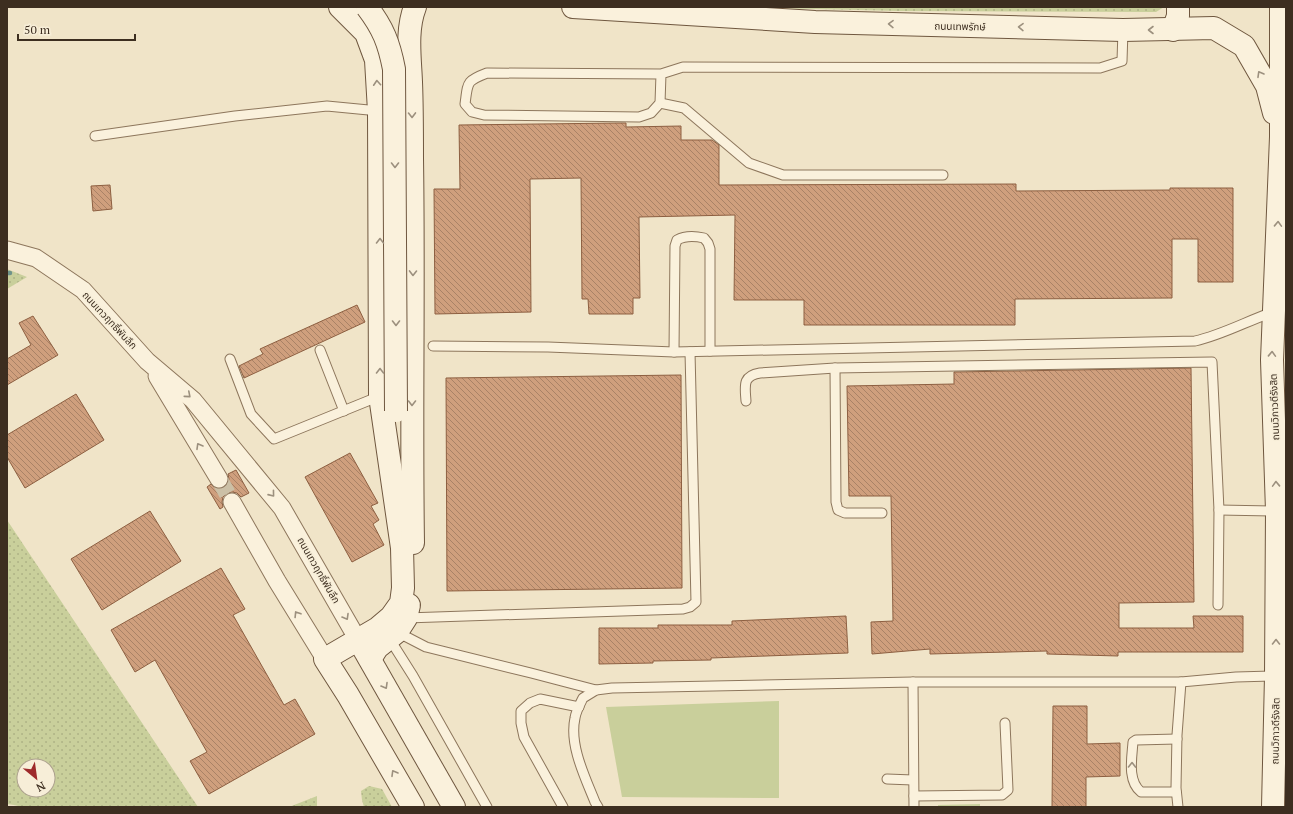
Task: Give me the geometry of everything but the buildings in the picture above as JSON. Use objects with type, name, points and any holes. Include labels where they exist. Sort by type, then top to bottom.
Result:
[{"type":"main road","points":[[340,7],[366,33],[376,60],[379,111],[380,396],[402,548],[403,588],[401,603],[391,617],[378,628],[325,658],[413,807]]},
{"type":"main road","points":[[367,7],[378,22],[390,48],[394,69],[396,411],[397,434],[413,548]]},
{"type":"main road","points":[[370,659],[377,648],[397,630],[410,601],[413,548],[413,241],[409,31],[411,17],[415,7]]},
{"type":"main road","name":"ถนนเทพรักษ์","points":[[573,7],[815,22],[1123,30],[1214,28],[1244,46],[1266,86],[1281,137]]},
{"type":"main road","points":[[1174,30],[1178,16],[1178,7]]},
{"type":"main road","name":"ถนนวิภาวดีรังสิต","points":[[1273,807],[1276,676],[1277,511],[1272,360],[1281,137],[1281,7]]},
{"type":"main road","points":[[376,60],[379,51],[392,41],[399,41],[410,53]]},
{"type":"main road","name":"ถนนเทวฤทธิ์พันลึก","points":[[358,640],[454,807]]},
{"type":"street","name":"ถนนเทวฤทธิ์พันลึก","points":[[7,250],[36,258],[83,290],[147,361],[193,400],[282,508],[358,640]]},
{"type":"street","name":"ถนนเทวฤทธิ์พันลึก","points":[[147,361],[219,479]]},
{"type":"street","points":[[232,502],[277,581],[325,658]]},
{"type":"lane","points":[[661,74],[660,103],[651,113],[639,117],[484,115],[472,112],[465,104],[468,85],[474,78],[487,73],[661,74],[683,67],[1100,68],[1122,61],[1123,30]]},
{"type":"lane","points":[[660,103],[684,108],[749,163],[783,175],[943,175]]},
{"type":"lane","points":[[94,136],[235,116],[327,106],[379,111]]},
{"type":"lane","points":[[674,352],[675,246],[677,240],[683,237],[704,238],[710,248],[710,351]]},
{"type":"lane","points":[[433,346],[548,346],[690,352],[1196,341],[1209,338],[1274,312]]},
{"type":"lane","points":[[320,350],[344,411]]},
{"type":"lane","points":[[397,630],[690,607],[696,602],[690,352]]},
{"type":"lane","points":[[230,360],[251,414],[274,439],[380,396]]},
{"type":"lane","points":[[746,401],[745,382],[754,374],[835,368],[1212,362],[1219,510],[1218,605]]},
{"type":"lane","points":[[835,368],[836,502],[838,510],[845,513],[882,513]]},
{"type":"lane","points":[[1219,510],[1277,511]]},
{"type":"lane","points":[[397,630],[426,647],[596,690],[612,688],[913,682],[1181,682],[1236,677],[1276,676]]},
{"type":"lane","points":[[397,630],[413,676],[487,807]]},
{"type":"lane","points":[[913,682],[914,807]]},
{"type":"lane","points":[[1178,807],[1176,792],[1177,739],[1181,682]]},
{"type":"lane","points":[[596,690],[583,698],[575,719],[574,734],[577,755],[598,807]]},
{"type":"lane","points":[[563,807],[524,736],[521,723],[521,710],[530,703],[540,699],[579,707]]},
{"type":"lane","points":[[914,796],[1002,795],[1008,790],[1005,723]]},
{"type":"lane","points":[[1176,792],[1141,792],[1137,788],[1132,777],[1132,749],[1133,742],[1136,740],[1177,739]]},
{"type":"lane","points":[[887,779],[913,780]]},
{"type":"green space","points":[[724,7],[1164,7],[1156,12],[899,11]]},
{"type":"green space","points":[[7,269],[27,277],[7,289]]},
{"type":"green space","points":[[7,520],[198,807],[22,807],[7,804]]},
{"type":"green space","points":[[779,701],[779,798],[622,797],[606,707]]},
{"type":"green space","points":[[369,786],[382,789],[392,807],[364,807],[361,791]]},
{"type":"green space","points":[[317,796],[317,807],[289,807]]},
{"type":"green space","points":[[980,804],[980,807],[938,807],[938,805]]},
{"type":"tunnel","points":[[219,479],[232,502]]}]
